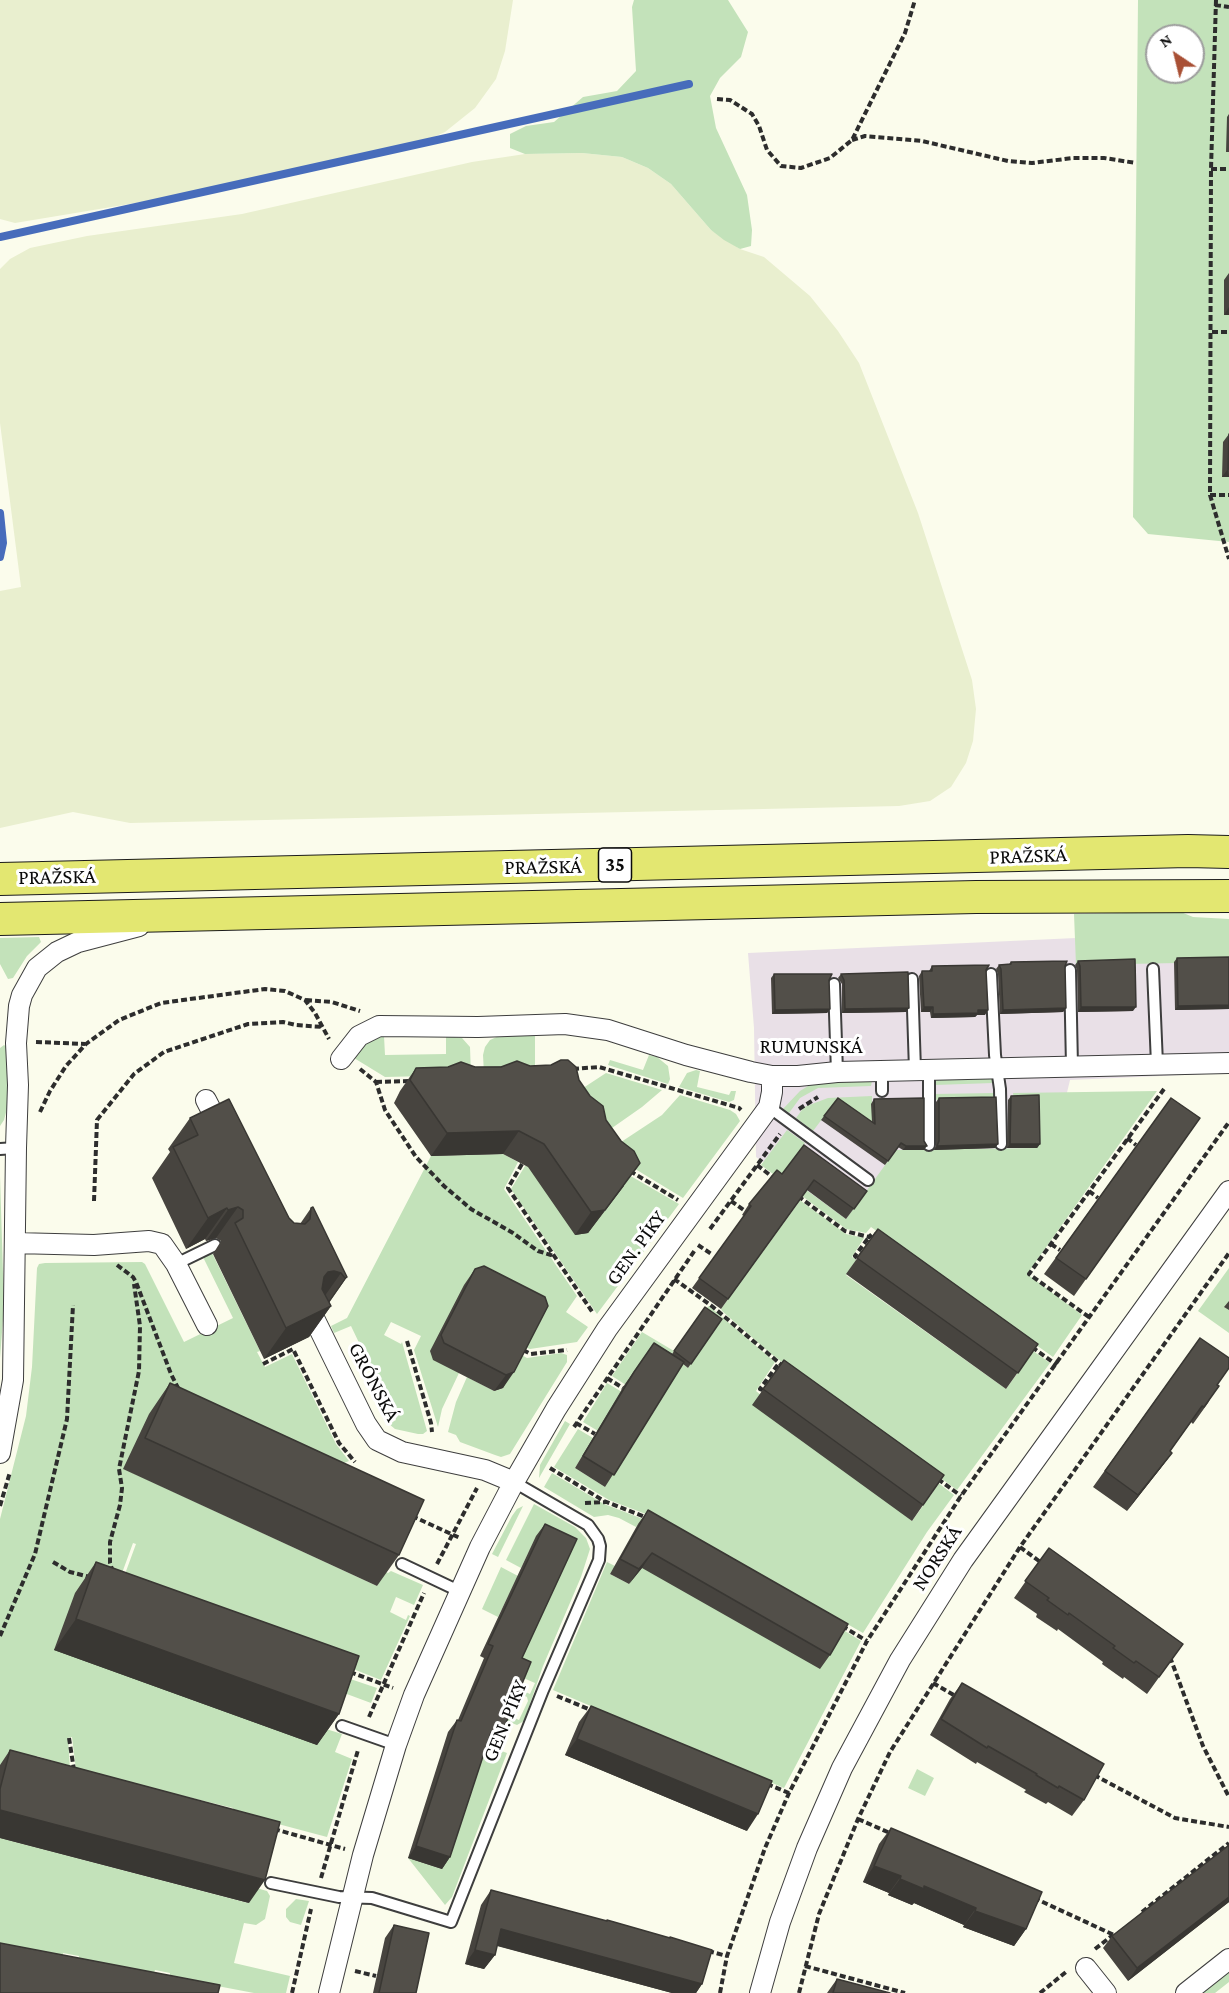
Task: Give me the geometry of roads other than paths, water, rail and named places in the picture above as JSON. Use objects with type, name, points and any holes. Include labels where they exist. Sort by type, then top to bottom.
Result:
[{"type":"main road","name":"PRAŽSKÁ","points":[[0,879],[1188,851],[1229,852]]},
{"type":"main road","name":"PRAŽSKÁ","points":[[0,920],[976,897],[1229,896]]},
{"type":"street","points":[[0,1453],[13,1380],[15,1243],[8,1148],[18,1085],[16,1042],[22,995],[31,977],[47,959],[78,942],[179,916]]},
{"type":"street","name":"RUMUNSKÁ","points":[[342,1057],[359,1036],[380,1026],[478,1027],[565,1024],[608,1030],[686,1055],[772,1076],[837,1072],[1229,1063]]},
{"type":"street","points":[[769,1107],[772,1076]]},
{"type":"street","points":[[206,1100],[231,1149]]},
{"type":"street","name":"GEN. PÍKY","points":[[329,1993],[351,1897],[396,1745],[414,1695],[459,1592],[514,1482],[556,1409],[607,1329],[769,1107]]},
{"type":"street","name":"NORSKÁ","points":[[760,1993],[780,1922],[807,1848],[842,1768],[900,1660],[963,1560],[1229,1191]]},
{"type":"street","points":[[15,1243],[94,1245],[158,1242],[167,1248],[207,1324]]},
{"type":"street","name":"GRÓNSKÁ","points":[[312,1314],[366,1424],[381,1444],[402,1452],[485,1470],[514,1482]]},
{"type":"street","points":[[1186,1993],[1229,1959]]},
{"type":"street","points":[[1080,1965],[1106,1993]]},
{"type":"lane","points":[[1153,969],[1157,1064]]},
{"type":"lane","points":[[1070,970],[1072,1066]]},
{"type":"lane","points":[[990,974],[1000,1089],[1001,1144]]},
{"type":"lane","points":[[912,980],[928,1145]]},
{"type":"lane","points":[[834,984],[837,1072]]},
{"type":"lane","points":[[882,1071],[882,1091]]},
{"type":"lane","points":[[769,1107],[868,1180]]},
{"type":"lane","points":[[176,1264],[215,1245]]},
{"type":"lane","name":"GEN. PÍKY","points":[[271,1882],[339,1897],[372,1898],[451,1922],[543,1690],[597,1569],[600,1546],[591,1527],[514,1482]]},
{"type":"lane","points":[[402,1564],[459,1592]]},
{"type":"lane","points":[[342,1726],[396,1745]]},
{"type":"waterway","points":[[0,237],[689,84]]},
{"type":"waterway","points":[[0,513],[3,543],[0,557]]}]
